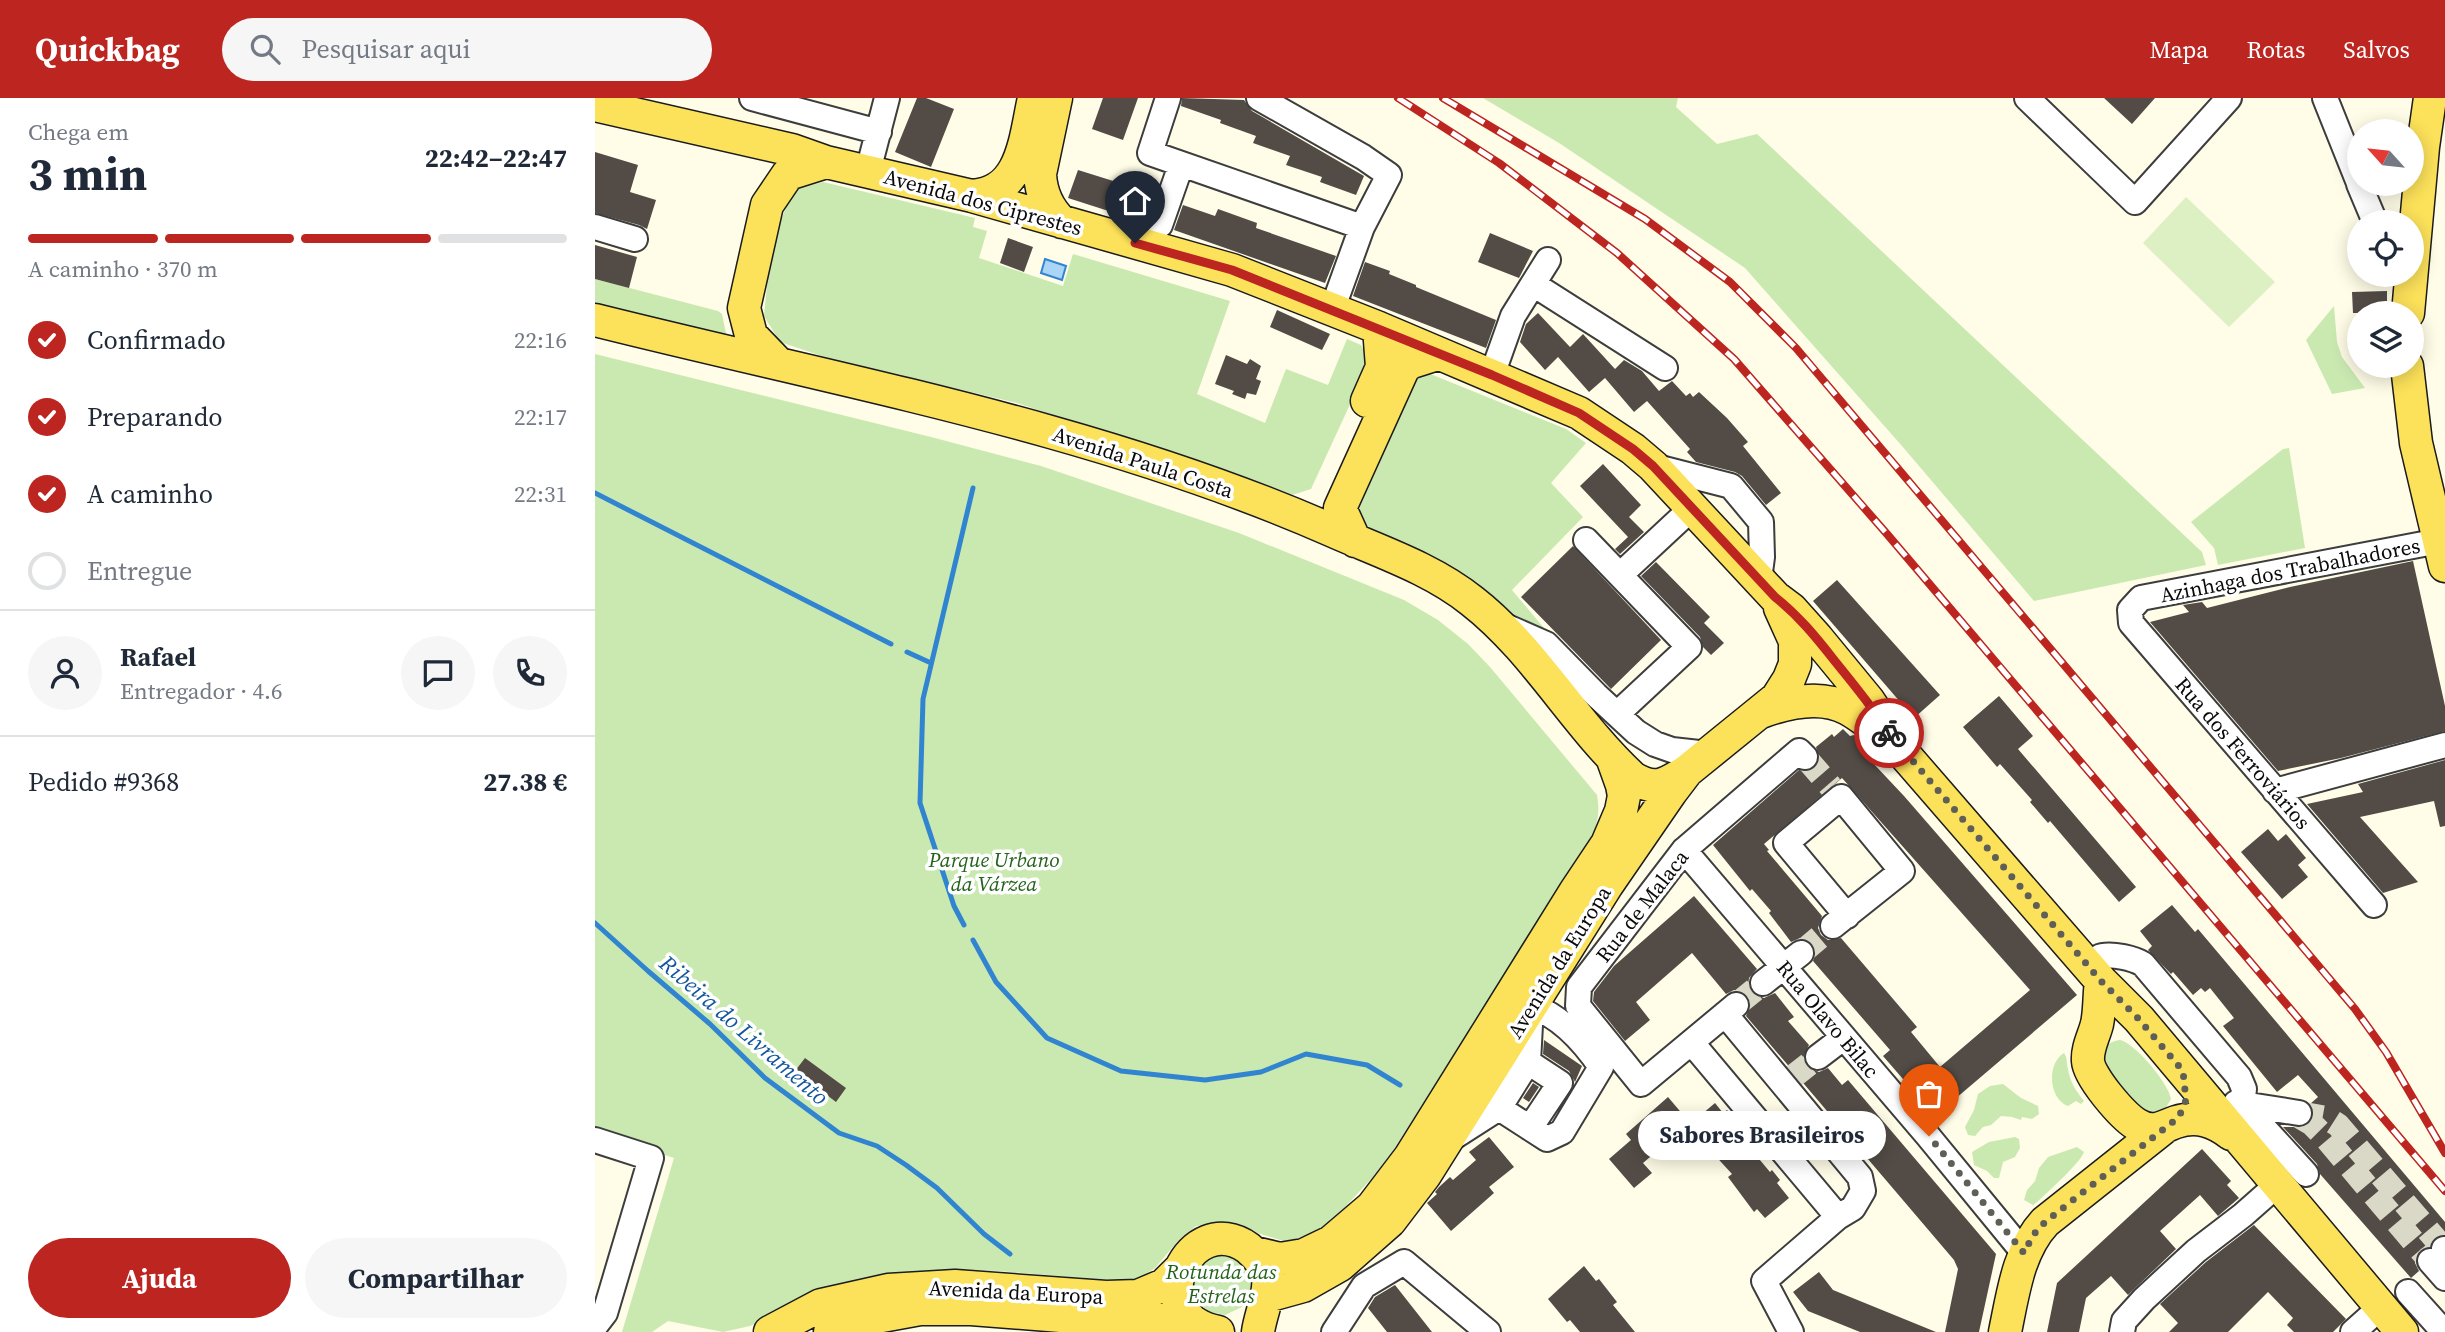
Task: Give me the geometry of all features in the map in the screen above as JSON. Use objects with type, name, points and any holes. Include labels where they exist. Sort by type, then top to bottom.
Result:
[{"type":"main road","points":[[972,196],[986,195],[1006,183],[1019,163],[1034,98]]},
{"type":"main road","points":[[1056,98],[1040,174],[1047,204],[1062,222]]},
{"type":"main road","points":[[2417,210],[2430,98]]},
{"type":"main road","name":"Avenida dos Ciprestes","points":[[595,105],[792,150],[826,162],[972,196],[1232,270],[1379,328],[1579,413],[1633,449],[1653,466],[1767,589],[1791,609],[1868,701],[1893,740],[2094,974],[2150,1032],[2237,1138]]},
{"type":"main road","points":[[776,361],[751,335],[744,308],[767,205],[788,174],[826,162]]},
{"type":"main road","name":"Avenida Paula Costa","points":[[595,320],[749,358],[776,361],[1036,427],[1291,513],[1417,567],[1471,599],[1495,621],[1611,756]]},
{"type":"main road","points":[[1291,513],[1327,494],[1382,366],[1379,328]]},
{"type":"main road","points":[[1355,541],[1340,508],[1404,367],[1437,354]]},
{"type":"main road","points":[[2408,378],[2416,443],[2442,554]]},
{"type":"main road","name":"Avenida da Europa","points":[[1262,1313],[1340,1265],[1390,1221],[1425,1175],[1607,885],[1698,762],[1777,698],[1795,664],[1795,641],[1767,589]]},
{"type":"main road","points":[[1761,712],[1789,702],[1820,701],[1846,708],[1893,740]]},
{"type":"main road","points":[[1611,756],[1633,778],[1648,786],[1671,781],[1698,762]]},
{"type":"main road","name":"Avenida da Europa","points":[[1255,1253],[1280,1259],[1304,1255],[1331,1242],[1371,1207],[1411,1157],[1567,903],[1607,844],[1621,811],[1624,796],[1611,756]]},
{"type":"main road","name":"Avenida dos Ciprestes","points":[[2094,974],[2098,1020],[2088,1062],[2091,1073],[2128,1118],[2142,1128],[2158,1129],[2189,1118],[2201,1119],[2223,1128],[2292,1180],[2381,1307],[2402,1332]]},
{"type":"main road","points":[[2091,1045],[2102,1030],[2116,1023],[2132,1024],[2150,1032]]},
{"type":"main road","points":[[2005,1332],[2024,1253],[2033,1235],[2111,1168],[2169,1125],[2184,1109],[2186,1100],[2183,1071]]},
{"type":"main road","points":[[2111,1168],[2121,1130],[2117,1105]]},
{"type":"main road","points":[[1214,1240],[1229,1240],[1255,1253],[1268,1280],[1262,1313],[1251,1322],[1237,1330],[1207,1328],[1182,1310],[1176,1281],[1188,1254],[1200,1245],[1214,1240]]},
{"type":"main road","name":"Avenida da Europa","points":[[770,1332],[821,1305],[888,1290],[954,1286],[1106,1297],[1138,1296],[1164,1285],[1179,1270]]},
{"type":"main road","name":"Avenida da Europa","points":[[830,1332],[871,1318],[921,1310],[971,1309],[1207,1328]]},
{"type":"street","points":[[752,98],[879,132]]},
{"type":"street","points":[[868,171],[887,98]]},
{"type":"street","points":[[1168,98],[1150,153],[1362,227]]},
{"type":"street","points":[[1259,98],[1389,175],[1362,227],[1332,310]]},
{"type":"street","points":[[2027,98],[2135,202],[2229,98]]},
{"type":"street","points":[[2325,98],[2347,153]]},
{"type":"street","points":[[1160,225],[1181,165]]},
{"type":"street","points":[[595,227],[635,239]]},
{"type":"street","points":[[1492,375],[1513,316],[1548,260]]},
{"type":"street","points":[[1533,284],[1665,369]]},
{"type":"street","points":[[1653,466],[1731,486],[1761,522],[1762,557],[1767,589]]},
{"type":"street","points":[[1619,575],[1692,508]]},
{"type":"street","points":[[1586,540],[1689,648],[1617,714]]},
{"type":"street","name":"Azinhaga dos Trabalhadores","points":[[2141,598],[2442,554]]},
{"type":"street","name":"Rua dos Ferroviários","points":[[2141,598],[2130,610],[2131,623],[2374,905]]},
{"type":"street","points":[[1495,621],[1546,644],[1636,732],[1663,748],[1698,762]]},
{"type":"street","points":[[2275,791],[2445,745]]},
{"type":"street","name":"Rua de Malaca","points":[[1692,1043],[1641,1084],[1579,1006],[1579,987],[1684,849],[1802,754]]},
{"type":"street","points":[[1836,792],[1902,871],[1840,921],[1786,843],[1836,792]]},
{"type":"street","name":"Rua Olavo Bilac","points":[[1684,849],[1792,960],[1843,1038],[1929,1136],[2024,1253]]},
{"type":"street","points":[[2094,974],[2104,956],[2136,959],[2143,964],[2239,1077],[2244,1089],[2242,1104],[2292,1180],[2196,1251],[2144,1299],[2124,1321],[2122,1332]]},
{"type":"street","points":[[1763,983],[1792,960]]},
{"type":"street","points":[[1446,1142],[1499,1108],[1528,1062],[1531,1006],[1549,1012],[1588,1048],[1601,1067],[1562,1132],[1547,1139],[1499,1108]]},
{"type":"street","points":[[1791,1332],[1764,1282],[1838,1217],[1853,1208],[1863,1191],[1860,1177],[1731,1009],[1692,1043],[1838,1217]]},
{"type":"street","points":[[1818,1057],[1843,1038]]},
{"type":"street","points":[[1528,1062],[1560,1083],[1530,1128]]},
{"type":"street","points":[[2207,1101],[2296,1114]]},
{"type":"street","points":[[595,1140],[651,1158],[605,1313],[595,1326]]},
{"type":"street","points":[[1334,1332],[1363,1286],[1404,1262],[1488,1332]]},
{"type":"street","points":[[2408,1292],[2444,1332]]},
{"type":"street","points":[[2353,1332],[2381,1307]]},
{"type":"green space","points":[[1483,98],[1678,98],[1676,107],[1717,144],[1757,134],[2202,552],[2206,565],[2034,601],[1745,268],[1559,143]]},
{"type":"green space","points":[[823,182],[975,218],[973,227],[987,231],[979,258],[1063,286],[1073,254],[1230,301],[1197,394],[1265,423],[1286,369],[1328,385],[1347,339],[1361,345],[1370,361],[1311,489],[1292,495],[1017,403],[828,358],[780,342],[764,316],[771,245],[793,190]]},
{"type":"green space","points":[[2186,197],[2275,282],[2229,327],[2143,243]]},
{"type":"green space","points":[[595,279],[718,311],[722,314],[727,338],[595,310]]},
{"type":"green space","points":[[2334,306],[2337,342],[2347,364],[2347,378],[2358,378],[2365,388],[2332,394],[2306,340]]},
{"type":"green space","name":"Parque Urbano da Várzea","points":[[595,354],[1041,466],[1239,533],[1404,600],[1438,620],[1468,644],[1597,795],[1598,817],[1591,838],[1394,1149],[1345,1207],[1317,1231],[1287,1242],[1225,1223],[1196,1226],[1177,1242],[1155,1268],[1134,1282],[998,1271],[899,1273],[862,1280],[797,1304],[750,1326],[723,1332],[668,1321],[652,1332],[622,1332],[674,1158],[595,1132]]},
{"type":"green space","points":[[1423,371],[1566,429],[1586,443],[1551,483],[1583,517],[1512,590],[1544,628],[1504,616],[1478,583],[1388,544],[1356,526],[1350,505],[1405,380]]},
{"type":"green space","points":[[2289,448],[2305,548],[2218,565],[2214,548],[2191,522],[2283,449]]},
{"type":"green space","points":[[2120,1040],[2142,1056],[2169,1092],[2171,1099],[2164,1111],[2152,1115],[2133,1100],[2113,1077],[2104,1053],[2108,1045]]},
{"type":"green space","points":[[2064,1053],[2072,1082],[2084,1101],[2081,1104],[2076,1101],[2068,1106],[2057,1096],[2054,1089],[2054,1065]]},
{"type":"green space","points":[[2003,1084],[2021,1098],[2038,1106],[2039,1114],[2032,1119],[2022,1117],[2021,1120],[2001,1116],[1991,1125],[1983,1127],[1975,1136],[1968,1135],[1965,1127],[1974,1110],[1978,1094],[1990,1086]]},
{"type":"green space","points":[[2015,1137],[2019,1139],[2020,1148],[2015,1157],[2003,1162],[1999,1178],[1994,1178],[1974,1165],[1972,1152],[1989,1142]]},
{"type":"green space","points":[[2077,1147],[2084,1152],[2063,1178],[2033,1205],[2024,1200],[2039,1168],[2048,1157]]},
{"type":"green space","name":"Rotunda das Estrelas","points":[[1214,1253],[1235,1255],[1250,1271],[1252,1290],[1242,1307],[1225,1315],[1205,1311],[1192,1296],[1191,1275]]},
{"type":"water","points":[[1045,259],[1066,266],[1062,280],[1041,273]]},
{"type":"building","points":[[917,98],[926,98],[954,109],[931,167],[895,152]]},
{"type":"building","points":[[1103,98],[1138,98],[1123,140],[1092,129]]},
{"type":"building","points":[[1182,98],[1244,100],[1252,111],[1364,176],[1356,195],[1320,182],[1322,177],[1286,165],[1290,156],[1253,143],[1256,136],[1181,106]]},
{"type":"building","points":[[2104,98],[2155,98],[2132,124]]},
{"type":"building","points":[[595,152],[638,165],[630,192],[656,200],[647,229],[595,213]]},
{"type":"building","points":[[1078,170],[1155,194],[1146,223],[1068,198]]},
{"type":"building","points":[[1183,205],[1215,216],[1218,209],[1257,223],[1256,228],[1336,256],[1325,283],[1174,230]]},
{"type":"building","points":[[1490,233],[1533,251],[1519,278],[1478,262]]},
{"type":"building","points":[[1008,238],[1033,247],[1024,272],[1000,263]]},
{"type":"building","points":[[595,245],[637,257],[629,288],[595,279]]},
{"type":"building","points":[[1365,262],[1390,271],[1389,274],[1416,287],[1496,320],[1486,348],[1353,296]]},
{"type":"building","points":[[2387,291],[2387,301],[2352,301],[2352,292]]},
{"type":"building","points":[[1277,310],[1330,334],[1322,350],[1270,327]]},
{"type":"building","points":[[1538,313],[1570,347],[1583,334],[1615,369],[1624,360],[1642,371],[1659,391],[1672,381],[1686,396],[1690,393],[1693,397],[1699,392],[1748,442],[1743,446],[1781,493],[1766,505],[1742,476],[1696,462],[1687,452],[1690,449],[1647,401],[1634,412],[1605,378],[1589,392],[1558,357],[1545,370],[1520,342],[1526,324]]},
{"type":"building","points":[[1226,355],[1247,364],[1250,359],[1261,366],[1256,379],[1261,381],[1256,395],[1247,393],[1245,399],[1232,394],[1234,391],[1215,384]]},
{"type":"building","points":[[1603,464],[1641,505],[1629,517],[1644,532],[1620,554],[1615,549],[1628,537],[1580,486]]},
{"type":"building","points":[[1573,546],[1661,640],[1611,689],[1521,597]]},
{"type":"building","points":[[2413,561],[2445,706],[2445,731],[2341,758],[2278,771],[2150,622],[2189,612],[2183,605],[2202,602],[2207,608]]},
{"type":"building","points":[[1656,562],[1710,617],[1704,623],[1724,643],[1711,655],[1703,647],[1700,637],[1641,576]]},
{"type":"building","points":[[1837,580],[1940,695],[1914,718],[1813,601]]},
{"type":"building","points":[[1999,696],[2033,736],[2018,749],[2136,887],[2119,902],[2050,821],[2048,823],[2030,802],[2032,800],[2000,764],[1997,767],[1963,727]]},
{"type":"building","points":[[1843,729],[1850,736],[1854,735],[1875,760],[1872,762],[2077,995],[1935,1116],[1883,1056],[1890,1050],[1813,961],[1816,952],[1812,943],[1800,938],[1791,942],[1769,913],[1771,911],[1752,889],[1750,891],[1713,845],[1799,770],[1808,771],[1815,768],[1819,760],[1816,747],[1832,734],[1834,737]],"holes":[[[1842,778],[2030,990],[1940,1067],[1911,1032],[1917,1027],[1841,938],[1828,940],[1821,935],[1818,928],[1822,916],[1764,844]]]},
{"type":"building","points":[[2445,760],[2445,826],[2440,827],[2434,801],[2360,817],[2418,882],[2383,893],[2307,804],[2363,792],[2358,784]]},
{"type":"building","points":[[2268,829],[2278,841],[2286,834],[2306,858],[2298,865],[2308,877],[2282,899],[2241,852]]},
{"type":"building","points":[[1694,896],[1757,969],[1749,978],[1748,986],[1752,993],[1764,998],[1775,993],[1794,1017],[1788,1021],[1809,1045],[1803,1058],[1807,1066],[1819,1072],[1828,1068],[1842,1085],[1848,1080],[1996,1254],[1979,1332],[1945,1332],[1958,1269],[1954,1260],[1746,1016],[1751,1003],[1747,995],[1734,990],[1726,994],[1692,953],[1636,1002],[1650,1020],[1625,1041],[1593,1001],[1594,992],[1614,966]]},
{"type":"building","points":[[2172,905],[2195,932],[2198,929],[2445,1222],[2445,1235],[2434,1238],[2430,1246],[2421,1249],[2416,1256],[2415,1263],[2419,1271],[2411,1278],[2320,1174],[2317,1164],[2283,1127],[2304,1127],[2310,1123],[2314,1115],[2310,1104],[2318,1097],[2298,1075],[2277,1092],[2223,1026],[2234,1018],[2210,988],[2205,992],[2201,988],[2193,995],[2173,972],[2171,974],[2148,950],[2152,946],[2140,931]]},
{"type":"building","points":[[1544,1040],[1582,1066],[1575,1082],[1569,1071],[1543,1054]]},
{"type":"building","points":[[805,1058],[846,1088],[836,1102],[795,1071]]},
{"type":"building","points":[[1533,1083],[1539,1087],[1529,1102],[1523,1098]]},
{"type":"building","points":[[1668,1097],[1690,1123],[1643,1163],[1652,1173],[1634,1188],[1609,1159],[1631,1140],[1626,1134]]},
{"type":"building","points":[[1715,1103],[1723,1113],[1727,1110],[1739,1124],[1753,1144],[1749,1147],[1780,1180],[1777,1183],[1789,1198],[1765,1218],[1757,1209],[1754,1212],[1728,1177],[1732,1174],[1688,1126]]},
{"type":"building","points":[[1489,1137],[1514,1167],[1489,1187],[1494,1193],[1451,1231],[1427,1203],[1450,1177],[1453,1180],[1476,1160],[1469,1152]]},
{"type":"building","points":[[2202,1149],[2231,1181],[2227,1185],[2239,1198],[2218,1216],[2200,1195],[2160,1231],[2176,1249],[2128,1295],[2111,1276],[2086,1298],[2079,1332],[2047,1332],[2057,1283]]},
{"type":"building","points":[[2254,1225],[2346,1319],[2333,1332],[2294,1332],[2287,1325],[2293,1318],[2268,1292],[2228,1332],[2169,1332],[2178,1323],[2160,1304],[2206,1262]]},
{"type":"building","points":[[1584,1266],[1596,1281],[1599,1279],[1617,1302],[1613,1305],[1635,1332],[1580,1332],[1570,1320],[1567,1322],[1548,1299]]},
{"type":"building","points":[[1819,1272],[1833,1290],[1936,1332],[1860,1332],[1808,1311],[1793,1292]]},
{"type":"building","points":[[1395,1285],[1432,1332],[1387,1332],[1368,1308],[1375,1297]]},
{"type":"waterway","points":[[964,925],[954,906],[920,803],[923,699],[973,488]]},
{"type":"waterway","points":[[595,493],[891,644]]},
{"type":"waterway","points":[[907,652],[931,663]]},
{"type":"waterway","name":"Ribeira do Livramento","points":[[595,923],[710,1024],[765,1078],[839,1133],[877,1146],[906,1165],[937,1188],[984,1234],[1010,1254]]},
{"type":"waterway","points":[[973,940],[996,982],[1047,1038],[1121,1071],[1205,1080],[1261,1072],[1306,1054],[1367,1065],[1400,1085]]},
{"type":"tunnel","points":[[1805,757],[1831,787]]},
{"type":"tunnel","points":[[1801,953],[1833,926]]},
{"type":"tunnel","points":[[1736,1005],[1763,983]]},
{"type":"tunnel","points":[[1790,1079],[1818,1057]]},
{"type":"tunnel","points":[[2299,1113],[2327,1118],[2338,1125],[2444,1249]]},
{"type":"tunnel","points":[[2300,1117],[2325,1137],[2430,1261]]},
{"type":"railway","points":[[1398,98],[1499,163],[1617,253],[1734,359],[1887,534],[2445,1191]]},
{"type":"railway","points":[[1443,98],[1645,219],[1730,282],[1796,348],[2355,1009],[2386,1052],[2445,1153]]},
{"type":"way so far","points":[[1889,733],[1904,754],[2101,981],[2150,1032],[2183,1071],[2185,1082],[2186,1100],[2179,1117],[2045,1222],[2033,1235],[2024,1253],[1929,1136]]},
{"type":"place","name":"Sabores Brasileiros","points":[[1929,1136]]},
{"type":"route","points":[[1135,243],[1232,270],[1379,328],[1579,413],[1633,449],[1653,466],[1775,597],[1791,609],[1817,638],[1868,701],[1889,733]]}]
